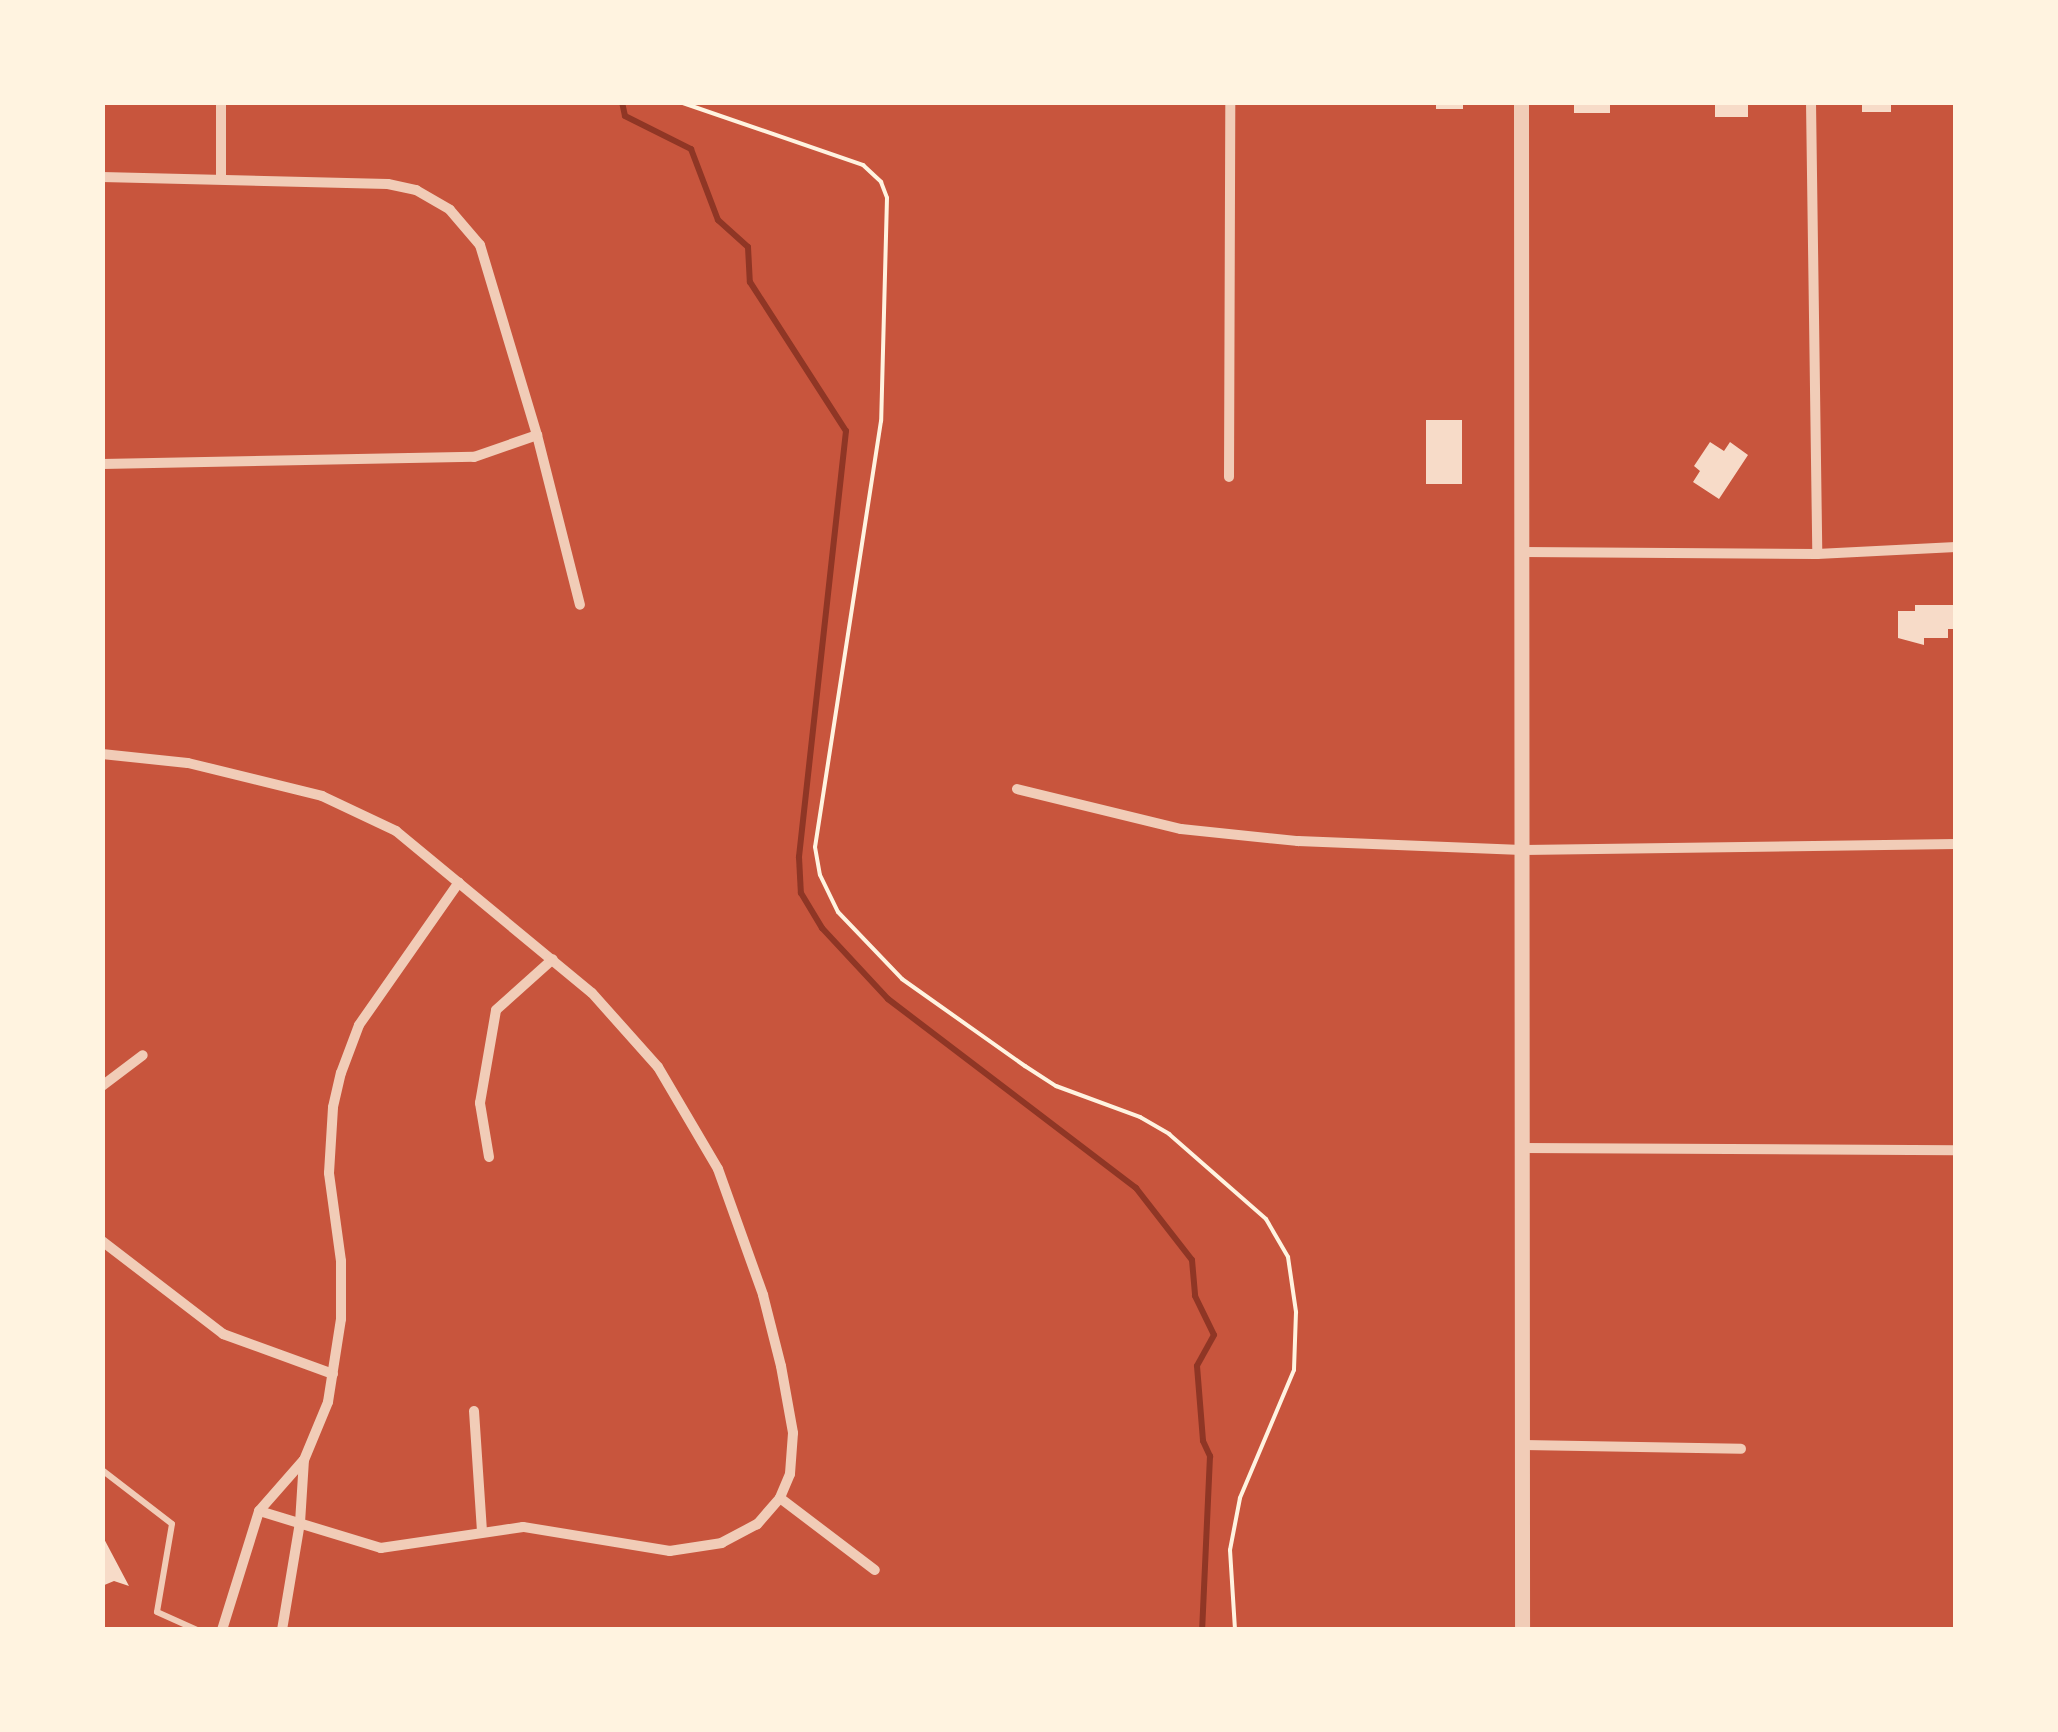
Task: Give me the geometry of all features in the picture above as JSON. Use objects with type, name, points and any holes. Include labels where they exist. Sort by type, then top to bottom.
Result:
[{"type":"street","points":[[220,102],[221,176]]},
{"type":"street","points":[[1229,477],[1230,102]]},
{"type":"street","points":[[1520,102],[1522,1630]]},
{"type":"street","points":[[1810,102],[1817,554]]},
{"type":"street","points":[[102,177],[221,176],[402,186],[450,210],[480,245],[538,435],[580,605]]},
{"type":"street","points":[[102,464],[474,457],[538,435]]},
{"type":"street","points":[[1523,552],[1817,554],[1956,547]]},
{"type":"street","points":[[102,754],[188,763],[322,796],[396,831],[553,959],[620,1022],[658,1068],[718,1170],[763,1295],[781,1366],[794,1447],[780,1498],[746,1532],[696,1549],[670,1551],[523,1527],[382,1548],[259,1511]]},
{"type":"street","points":[[1017,789],[1132,819],[1248,838],[1522,850],[1956,844]]},
{"type":"street","points":[[282,1630],[300,1524],[304,1460],[333,1374],[343,1297],[329,1172],[341,1073],[358,1025],[458,882]]},
{"type":"street","points":[[489,1157],[480,1102],[496,1010],[553,959]]},
{"type":"street","points":[[102,1086],[143,1054]]},
{"type":"street","points":[[1522,1148],[1956,1150]]},
{"type":"street","points":[[102,1241],[224,1334],[333,1374]]},
{"type":"street","points":[[474,1412],[482,1531]]},
{"type":"street","points":[[1522,1445],[1741,1449]]},
{"type":"street","points":[[222,1630],[259,1511],[304,1460]]},
{"type":"street","points":[[780,1498],[874,1570]]},
{"type":"lane","points":[[102,1470],[172,1524],[157,1612],[197,1630]]},
{"type":"path","points":[[680,102],[863,165],[880,182],[887,198],[881,421],[816,847],[820,875],[838,912],[902,979],[1025,1066],[1056,1086],[1140,1117],[1169,1134],[1266,1219],[1288,1257],[1296,1312],[1294,1370],[1240,1498],[1230,1550],[1234,1630]]},
{"type":"building","points":[[1436,102],[1463,102],[1463,109],[1436,109]]},
{"type":"building","points":[[1574,102],[1610,102],[1610,113],[1574,113]]},
{"type":"building","points":[[1715,102],[1748,102],[1748,117],[1715,117]]},
{"type":"building","points":[[1862,102],[1891,102],[1891,112],[1862,112]]},
{"type":"building","points":[[1426,420],[1462,420],[1462,484],[1426,484]]},
{"type":"building","points":[[1710,442],[1724,451],[1730,442],[1748,455],[1719,499],[1693,482],[1700,471],[1694,466]]},
{"type":"building","points":[[1915,605],[1956,605],[1956,629],[1948,629],[1948,638],[1924,638],[1924,645],[1898,638],[1898,611],[1915,611]]},
{"type":"building","points":[[102,1535],[129,1586],[114,1581],[102,1586]]},
{"type":"waterway","points":[[622,102],[625,116],[691,149],[718,220],[748,247],[750,282],[846,431],[799,857],[801,893],[822,928],[888,999],[1136,1188],[1192,1260],[1195,1296],[1214,1335],[1197,1366],[1203,1441],[1210,1456],[1202,1630]]}]
